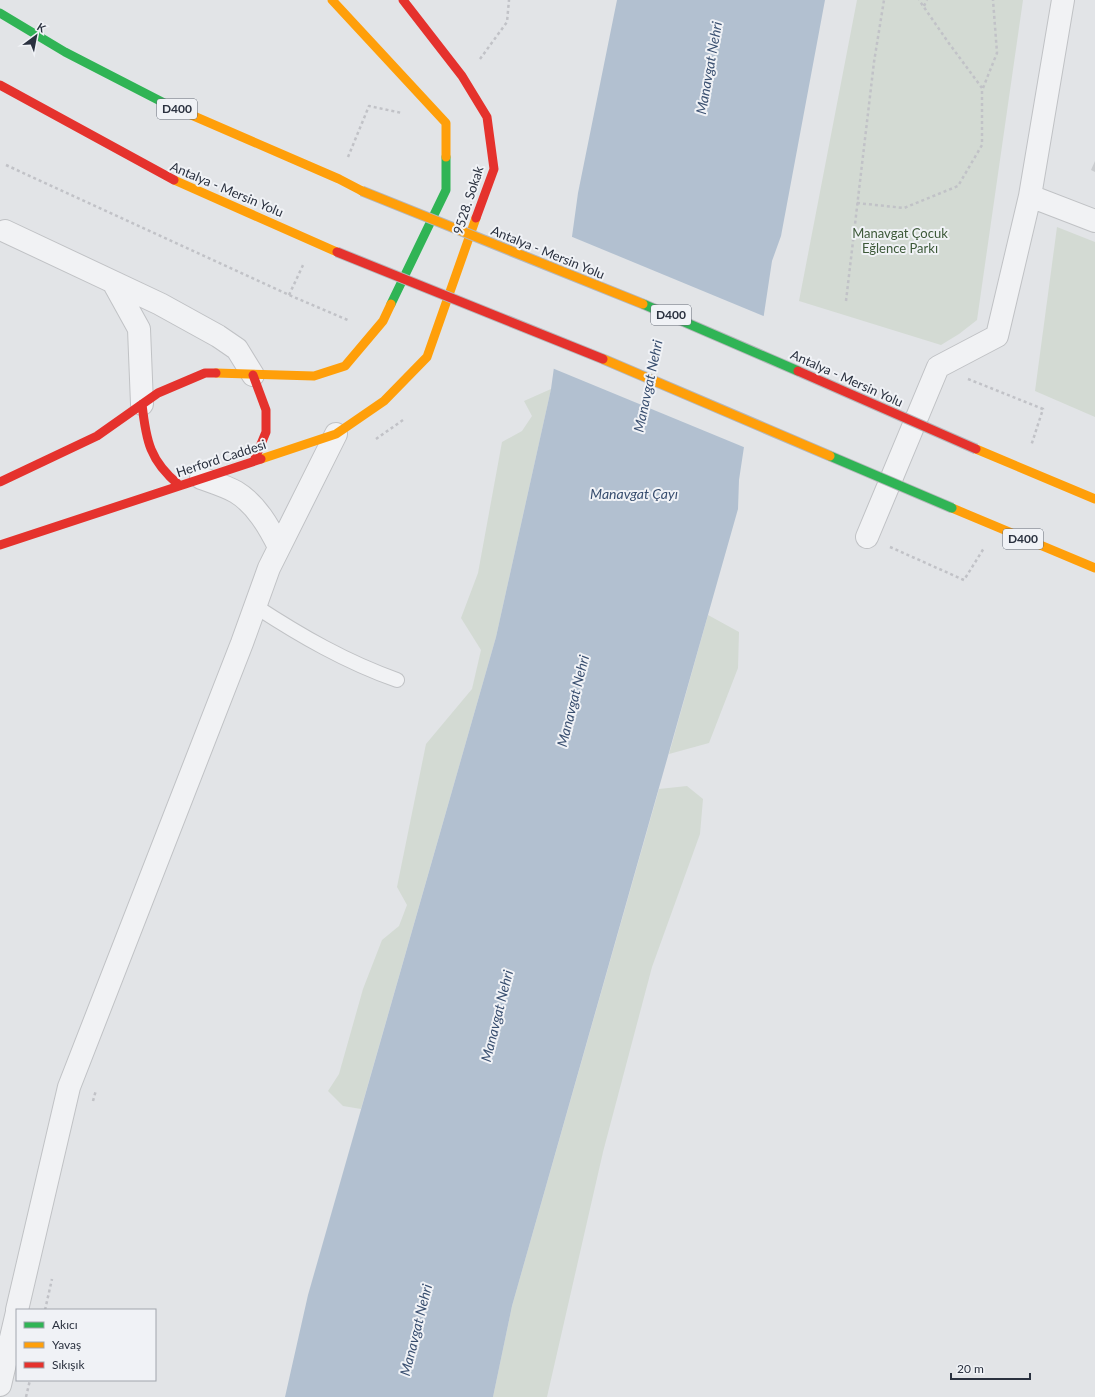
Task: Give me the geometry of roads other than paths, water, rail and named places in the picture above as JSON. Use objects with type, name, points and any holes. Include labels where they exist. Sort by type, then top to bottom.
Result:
[{"type":"main road","name":"9528. Sokak","points":[[253,375],[314,376],[345,366],[383,321],[446,190],[446,123],[332,0]]},
{"type":"main road","name":"9528. Sokak","points":[[403,0],[462,76],[487,117],[494,169],[427,357]]},
{"type":"main road","name":"Antalya - Mersin Yolu","points":[[0,13],[65,52],[174,108],[339,179],[362,191],[668,314],[976,449],[1095,499]]},
{"type":"main road","name":"Antalya - Mersin Yolu","points":[[0,85],[159,174],[314,240],[337,252],[654,380],[996,528],[1095,568]]},
{"type":"main road","name":"Herford Caddesi","points":[[0,546],[336,434],[384,401],[427,357]]},
{"type":"main road","points":[[0,482],[97,436],[158,393],[205,373],[253,375],[266,410],[266,432],[254,461]]},
{"type":"main road","points":[[142,404],[145,435],[151,455],[167,476],[180,485]]},
{"type":"street","points":[[867,537],[938,367],[996,336],[1030,196],[1063,0]]},
{"type":"street","points":[[1030,196],[1095,221]]},
{"type":"street","points":[[5,231],[113,282],[218,336],[237,349],[253,375]]},
{"type":"street","points":[[113,282],[139,330],[142,404]]},
{"type":"street","points":[[17,1309],[69,1087],[269,568],[336,434]]},
{"type":"street","points":[[201,478],[236,492],[247,501],[270,528],[279,547]]},
{"type":"street","points":[[0,1385],[16,1315]]},
{"type":"lane","points":[[255,606],[313,643],[366,670],[397,680]]},
{"type":"water","name":"Manavgat Çayı","points":[[617,0],[825,0],[781,236],[772,261],[739,480],[738,509],[512,1306],[493,1397],[285,1397],[308,1295],[496,637],[551,389],[578,193]]},
{"type":"water label","name":"Manavgat Nehri","points":[[709,68]]},
{"type":"water label","name":"Manavgat Nehri","points":[[648,386]]},
{"type":"water label","name":"Manavgat Nehri","points":[[573,701]]},
{"type":"water label","name":"Manavgat Nehri","points":[[497,1016]]},
{"type":"water label","name":"Manavgat Nehri","points":[[416,1330]]},
{"type":"park label","name":"Manavgat Çocuk Eğlence Parkı","points":[[900,240]]}]
